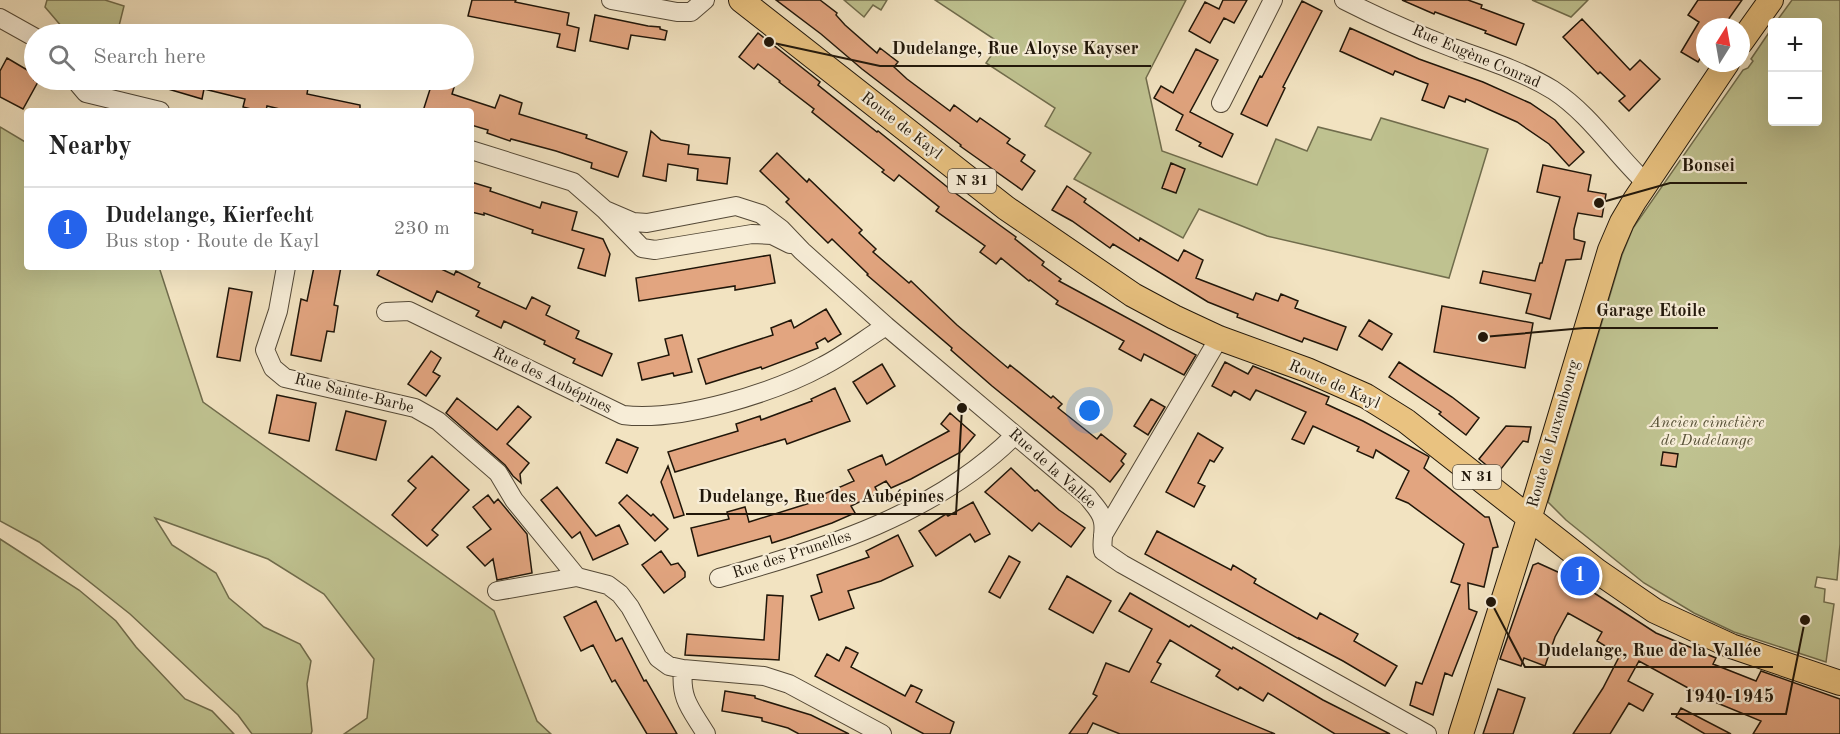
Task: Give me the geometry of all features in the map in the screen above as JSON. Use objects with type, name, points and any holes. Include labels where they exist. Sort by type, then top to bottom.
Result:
[{"type":"main road","name":"Route de Kayl","points":[[741,0],[1006,208],[1132,295],[1174,318],[1219,338],[1307,370],[1366,396],[1406,421],[1597,571],[1655,611],[1689,629],[1731,646],[1840,683]]},
{"type":"main road","points":[[1750,29],[1771,0]]},
{"type":"main road","name":"Route de Luxembourg","points":[[1461,734],[1610,250],[1622,222],[1646,183],[1721,72]]},
{"type":"street","points":[[611,0],[677,12],[691,12],[705,0]]},
{"type":"street","points":[[1221,102],[1273,0]]},
{"type":"street","name":"Rue Eugène Conrad","points":[[1344,0],[1438,42],[1530,77],[1546,86],[1600,131],[1624,163],[1646,183]]},
{"type":"street","points":[[0,18],[24,31]]},
{"type":"street","points":[[83,90],[86,93],[148,108]]},
{"type":"street","name":"Rue de la Vallée","points":[[474,151],[573,182],[605,210],[642,248],[655,250],[736,237],[772,235],[802,251]]},
{"type":"street","name":"Rue de la Vallée","points":[[605,210],[633,222],[646,223],[736,206],[761,214],[781,229],[802,251],[886,326],[1087,496],[1100,512],[1104,522],[1101,543],[1103,552],[1427,734]]},
{"type":"street","points":[[726,208],[736,216],[738,226],[736,237]]},
{"type":"street","points":[[642,248],[640,239],[646,223]]},
{"type":"street","name":"Rue Sainte-Barbe","points":[[285,270],[278,311],[265,350],[273,368],[285,378],[415,408],[438,421],[498,473],[514,500],[577,577]]},
{"type":"street","name":"Rue des Aubépines","points":[[386,312],[409,311],[623,415],[644,418],[735,401],[784,384],[825,366],[886,326]]},
{"type":"street","points":[[1103,535],[1219,338]]},
{"type":"street","name":"Rue des Prunelles","points":[[719,578],[801,555],[884,522],[962,478],[993,457],[1015,435]]},
{"type":"street","points":[[497,591],[577,577],[608,585],[620,594],[630,607],[658,658],[669,666],[764,676],[789,684],[882,734]]},
{"type":"street","points":[[683,669],[681,687],[684,698],[706,734]]},
{"type":"green space","points":[[47,0],[105,0],[124,6],[120,24],[59,24],[45,7]]},
{"type":"green space","points":[[844,0],[887,0],[881,10],[873,5],[864,17]]},
{"type":"green space","points":[[935,0],[1186,0],[1146,78],[1162,151],[1257,185],[1276,139],[1307,151],[1318,127],[1371,140],[1381,118],[1488,149],[1449,278],[1267,236],[1199,209],[1183,238],[1074,179],[1091,153],[1045,126],[1055,108],[986,63],[1000,43]]},
{"type":"green space","points":[[1532,0],[1588,0],[1571,17]]},
{"type":"green space","name":"Ancien cimetière de Dudelange","points":[[1792,0],[1840,0],[1840,544],[1837,580],[1817,577],[1815,587],[1825,589],[1824,602],[1834,604],[1826,662],[1734,632],[1694,613],[1644,583],[1566,520],[1548,502],[1622,255],[1633,228],[1742,72],[1750,72],[1753,61],[1751,59],[1768,34],[1768,126],[1822,126],[1822,18],[1779,18]]},
{"type":"green space","points":[[0,127],[24,141],[24,270],[160,270],[203,402],[494,611],[537,721],[551,734],[344,734],[367,718],[374,659],[324,594],[268,559],[155,518],[172,545],[216,573],[229,598],[264,627],[300,644],[311,661],[307,684],[311,734],[252,734],[238,715],[130,614],[39,542],[0,521]]},
{"type":"green space","points":[[0,539],[79,590],[116,621],[136,647],[185,699],[212,711],[234,734],[0,734]]},
{"type":"building","points":[[472,0],[516,0],[515,2],[569,13],[567,25],[579,28],[575,51],[557,47],[560,34],[468,16]]},
{"type":"building","points":[[776,0],[820,0],[837,13],[836,15],[845,25],[877,53],[880,48],[898,62],[894,67],[907,79],[950,111],[954,105],[977,122],[980,118],[1010,139],[1007,143],[1025,155],[1021,161],[1035,171],[1022,190],[960,146]]},
{"type":"building","points":[[1223,0],[1247,0],[1234,23],[1224,18],[1210,43],[1189,31],[1205,2],[1219,9]]},
{"type":"building","points":[[1402,0],[1468,0],[1482,5],[1481,8],[1524,24],[1516,45],[1485,33],[1486,31],[1435,12],[1434,14]]},
{"type":"building","points":[[1698,0],[1742,0],[1729,18],[1696,18],[1696,20],[1688,15]]},
{"type":"building","points":[[1302,1],[1322,11],[1283,87],[1285,88],[1267,126],[1241,114]]},
{"type":"building","points":[[595,15],[660,27],[667,31],[665,40],[631,35],[628,49],[590,41]]},
{"type":"building","points":[[1582,19],[1630,70],[1640,60],[1660,79],[1629,111],[1619,101],[1625,96],[1600,72],[1598,74],[1563,37]]},
{"type":"building","points":[[1696,27],[1696,61],[1681,52]]},
{"type":"building","points":[[1350,28],[1419,59],[1483,82],[1530,103],[1555,120],[1584,152],[1569,166],[1549,144],[1517,122],[1466,99],[1465,102],[1449,96],[1444,108],[1422,100],[1428,84],[1395,71],[1393,75],[1340,51]]},
{"type":"building","points":[[758,33],[820,82],[818,85],[877,132],[1016,237],[1015,239],[1044,262],[1042,265],[1061,279],[1059,281],[1196,355],[1184,375],[1144,354],[1141,361],[1119,349],[1124,341],[1056,304],[1058,301],[1001,258],[996,264],[980,252],[985,246],[936,211],[939,207],[899,175],[894,181],[882,172],[884,170],[812,112],[814,109],[780,81],[758,64],[754,69],[739,57]]},
{"type":"building","points":[[1196,49],[1218,60],[1190,112],[1233,134],[1222,157],[1199,146],[1201,143],[1176,130],[1183,115],[1154,98],[1161,86],[1173,93]]},
{"type":"building","points":[[7,58],[24,68],[24,90],[33,90],[23,109],[0,97],[0,71]]},
{"type":"building","points":[[171,90],[204,90],[202,99]]},
{"type":"building","points":[[208,90],[308,90],[307,94],[360,105],[360,108],[275,108],[267,106],[267,108],[247,108],[243,107],[245,99]]},
{"type":"building","points":[[430,90],[453,90],[452,94],[495,108],[500,95],[522,103],[519,114],[587,135],[586,138],[627,152],[618,177],[591,168],[592,163],[487,133],[488,130],[474,126],[474,108],[424,108]]},
{"type":"building","points":[[651,131],[661,140],[689,145],[688,154],[730,158],[727,184],[697,180],[698,169],[668,164],[666,181],[643,176]]},
{"type":"building","points":[[777,153],[807,182],[809,179],[862,230],[859,233],[876,249],[873,252],[909,283],[911,281],[957,325],[1008,368],[1010,365],[1051,398],[1053,396],[1062,404],[1058,408],[1097,439],[1101,434],[1126,454],[1121,461],[1124,464],[1110,482],[992,386],[951,350],[952,348],[867,275],[832,239],[828,243],[786,202],[789,199],[760,171]]},
{"type":"building","points":[[1171,163],[1185,169],[1176,193],[1162,188]]},
{"type":"building","points":[[1543,165],[1591,175],[1588,191],[1606,194],[1602,217],[1578,213],[1574,239],[1585,242],[1581,259],[1566,260],[1550,319],[1526,313],[1531,294],[1480,283],[1483,271],[1535,281],[1560,197],[1537,192]]},
{"type":"building","points":[[474,183],[491,188],[490,191],[540,208],[542,202],[577,212],[572,230],[603,239],[610,254],[605,276],[578,268],[584,249],[532,233],[533,230],[484,213],[484,215],[474,213]]},
{"type":"building","points":[[1067,186],[1086,199],[1084,202],[1139,241],[1140,238],[1178,261],[1184,250],[1203,260],[1196,278],[1253,300],[1256,293],[1278,301],[1281,294],[1298,301],[1295,308],[1346,327],[1337,350],[1304,338],[1302,342],[1237,317],[1238,314],[1208,302],[1113,244],[1110,248],[1052,210]]},
{"type":"building","points":[[770,255],[775,283],[735,290],[735,286],[639,301],[636,278]]},
{"type":"building","points":[[313,270],[340,270],[334,305],[338,306],[334,332],[327,331],[321,361],[291,355],[301,299],[307,301]]},
{"type":"building","points":[[380,270],[443,270],[454,275],[456,271],[480,283],[478,287],[526,309],[532,297],[550,306],[546,315],[579,331],[576,338],[612,354],[602,376],[573,363],[575,359],[504,321],[501,328],[476,316],[479,311],[437,291],[432,302],[377,275]]},
{"type":"building","points":[[229,288],[252,292],[240,361],[217,357]]},
{"type":"building","points":[[1442,306],[1533,323],[1525,368],[1434,352]]},
{"type":"building","points":[[826,309],[841,334],[828,342],[825,338],[816,343],[818,348],[762,369],[761,367],[706,384],[698,359],[773,335],[771,328],[791,320],[794,328]]},
{"type":"building","points":[[1369,320],[1392,334],[1382,350],[1359,336]]},
{"type":"building","points":[[682,335],[692,372],[674,376],[673,373],[642,380],[638,363],[669,355],[665,339]]},
{"type":"building","points":[[431,351],[441,358],[433,372],[440,376],[426,396],[408,384]]},
{"type":"building","points":[[1225,362],[1248,374],[1253,366],[1329,397],[1326,404],[1428,456],[1424,468],[1485,517],[1489,517],[1498,547],[1493,548],[1484,587],[1468,583],[1469,609],[1477,612],[1452,676],[1445,673],[1433,715],[1410,705],[1416,682],[1422,684],[1460,585],[1451,582],[1464,544],[1408,503],[1396,498],[1409,471],[1376,450],[1373,458],[1357,451],[1359,447],[1313,426],[1304,444],[1292,439],[1306,412],[1256,390],[1250,400],[1234,391],[1231,396],[1212,386]]},
{"type":"building","points":[[1399,362],[1479,418],[1466,435],[1439,414],[1441,412],[1389,377]]},
{"type":"building","points":[[882,364],[895,386],[867,404],[853,382]]},
{"type":"building","points":[[835,388],[850,421],[787,444],[785,439],[675,472],[668,452],[738,431],[736,424],[760,416],[761,420],[812,401],[811,399]]},
{"type":"building","points":[[277,395],[316,403],[309,441],[269,433]]},
{"type":"building","points":[[457,398],[497,430],[518,406],[531,417],[507,444],[529,463],[520,474],[521,483],[505,465],[446,413]]},
{"type":"building","points":[[1151,399],[1165,407],[1148,435],[1134,426]]},
{"type":"building","points":[[346,411],[386,421],[376,460],[336,450]]},
{"type":"building","points":[[950,413],[975,435],[961,452],[891,488],[886,481],[875,487],[878,493],[851,506],[855,513],[772,543],[770,536],[698,556],[691,528],[729,519],[727,512],[745,507],[749,522],[826,498],[824,494],[854,481],[848,470],[882,455],[886,465],[949,431],[941,424]]},
{"type":"building","points":[[1506,426],[1531,427],[1528,442],[1523,441],[1497,474],[1479,459]]},
{"type":"building","points":[[1198,433],[1223,448],[1214,462],[1210,460],[1198,483],[1205,486],[1194,507],[1166,492]]},
{"type":"building","points":[[617,439],[638,448],[627,473],[606,463]]},
{"type":"building","points":[[1663,452],[1678,454],[1676,467],[1661,465]]},
{"type":"building","points":[[432,456],[469,490],[432,530],[438,535],[427,546],[392,515],[416,488],[408,481]]},
{"type":"building","points":[[668,466],[684,515],[674,518],[661,482]]},
{"type":"building","points":[[1011,468],[1035,491],[1037,490],[1059,510],[1085,528],[1071,547],[1039,523],[1032,531],[985,492]]},
{"type":"building","points":[[557,487],[596,536],[619,525],[628,544],[593,560],[580,532],[572,538],[541,500]]},
{"type":"building","points":[[488,495],[494,503],[498,499],[527,534],[532,573],[497,580],[493,559],[485,566],[467,547],[491,529],[473,507]]},
{"type":"building","points":[[627,495],[651,516],[653,514],[668,529],[655,541],[619,503]]},
{"type":"building","points":[[973,502],[990,534],[975,542],[970,534],[936,556],[919,531],[946,514],[948,516]]},
{"type":"building","points":[[1157,531],[1231,570],[1233,565],[1256,579],[1254,583],[1317,619],[1320,613],[1358,634],[1354,641],[1397,666],[1385,686],[1145,554]]},
{"type":"building","points":[[898,535],[913,566],[881,581],[848,591],[854,608],[819,620],[811,596],[822,592],[817,575],[869,557],[866,551]]},
{"type":"building","points":[[661,551],[671,565],[678,563],[685,572],[685,577],[664,593],[642,565]]},
{"type":"building","points":[[1009,556],[1020,562],[1000,598],[989,592]]},
{"type":"building","points":[[1538,563],[1571,578],[1656,633],[1716,658],[1713,664],[1756,681],[1761,671],[1840,699],[1840,734],[1753,734],[1761,721],[1710,700],[1639,661],[1628,681],[1653,694],[1643,711],[1629,703],[1610,734],[1573,734],[1603,688],[1620,655],[1597,641],[1602,632],[1568,613],[1555,637],[1545,666],[1524,658],[1521,666],[1500,659],[1533,565]]},
{"type":"building","points":[[1067,576],[1111,601],[1093,633],[1049,609]]},
{"type":"building","points":[[1130,593],[1189,627],[1191,625],[1232,649],[1233,647],[1323,700],[1390,734],[1335,734],[1268,693],[1263,701],[1240,687],[1238,690],[1216,676],[1220,670],[1170,640],[1157,662],[1161,664],[1151,682],[1275,734],[1120,734],[1093,723],[1087,734],[1069,734],[1097,696],[1093,694],[1106,663],[1129,672],[1152,629],[1119,611]]},
{"type":"building","points":[[767,595],[783,596],[779,660],[685,655],[687,634],[764,640]]},
{"type":"building","points":[[596,601],[616,641],[622,638],[644,681],[646,680],[677,734],[647,734],[615,680],[612,682],[593,645],[581,651],[564,617]]},
{"type":"building","points":[[846,647],[858,653],[851,667],[905,696],[911,685],[922,690],[916,702],[954,722],[950,734],[924,734],[815,676],[827,654],[839,661]]},
{"type":"building","points":[[1498,689],[1525,698],[1513,734],[1483,734]]},
{"type":"building","points":[[725,691],[755,696],[755,698],[811,715],[849,734],[799,734],[788,728],[762,721],[762,718],[722,711]]},
{"type":"building","points":[[1681,708],[1731,734],[1705,734],[1676,717]]},
{"type":"place","name":"Dudelange, Rue Aloyse Kayser","points":[[769,42]]},
{"type":"place","name":"Bonsei","points":[[1599,203]]},
{"type":"place","name":"Garage Etoile","points":[[1483,337]]},
{"type":"place","name":"Dudelange, Rue des Aubépines","points":[[962,408]]},
{"type":"place","name":"Dudelange, Kierfecht","points":[[1580,576]]},
{"type":"place","name":"Dudelange, Rue de la Vallée","points":[[1491,602]]},
{"type":"place","name":"1940-1945","points":[[1805,620]]}]
